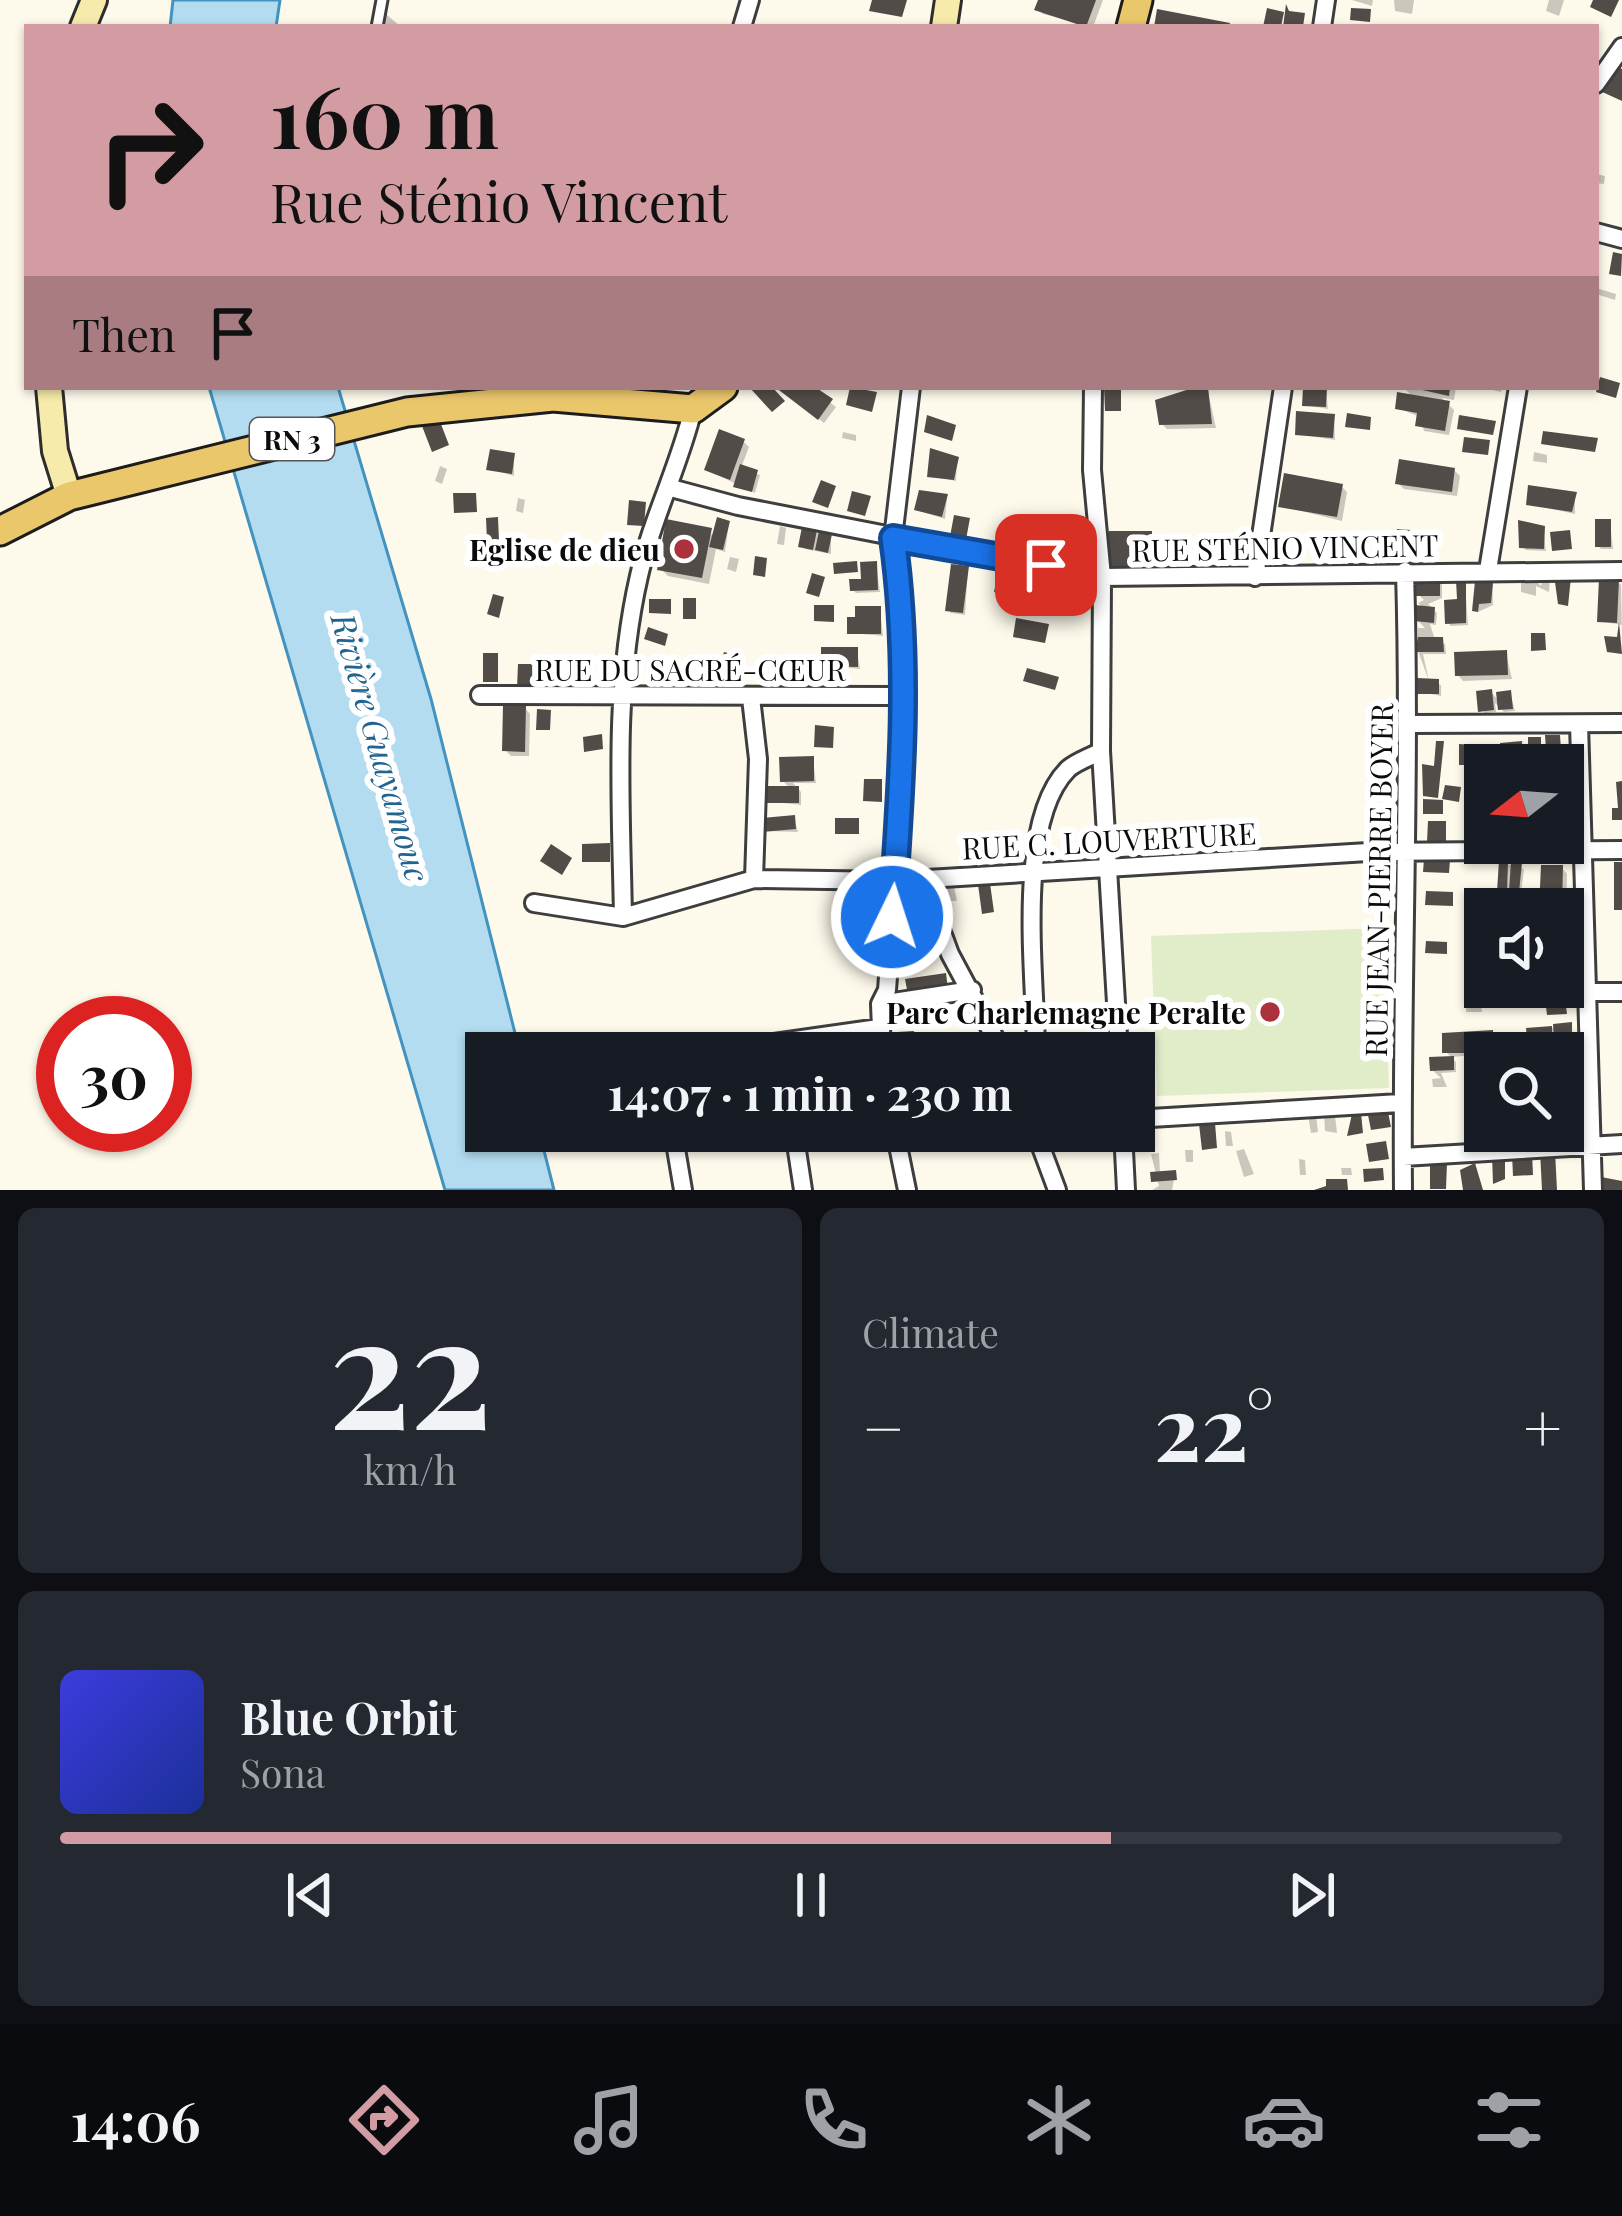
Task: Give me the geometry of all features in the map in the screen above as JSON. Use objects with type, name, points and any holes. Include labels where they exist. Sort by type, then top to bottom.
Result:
[{"type":"main road","points":[[49,390],[56,451],[69,496]]},
{"type":"main road","points":[[693,409],[719,390]]},
{"type":"main road","name":"RN 3","points":[[0,531],[69,496],[407,412],[554,392],[620,395],[693,409]]},
{"type":"street","points":[[1599,80],[1622,46]]},
{"type":"street","points":[[879,1032],[895,880],[901,696],[902,598],[893,538],[911,390]]},
{"type":"street","points":[[1094,390],[1092,470],[1102,577],[1101,752],[1118,1032]]},
{"type":"street","points":[[1256,577],[1282,390]]},
{"type":"street","points":[[1488,570],[1518,390]]},
{"type":"street","points":[[623,917],[620,694],[639,577],[693,409]]},
{"type":"street","name":"RUE STÉNIO VINCENT","points":[[671,488],[893,538],[1102,577],[1622,571]]},
{"type":"street","name":"RUE JEAN-PIERRE BOYER","points":[[1403,1190],[1400,1103],[1410,724],[1406,571]]},
{"type":"street","name":"RUE DU SACRÉ-CŒUR","points":[[480,695],[901,696]]},
{"type":"street","points":[[751,698],[758,759],[754,879]]},
{"type":"street","points":[[1410,724],[1622,723]]},
{"type":"street","points":[[1579,724],[1579,744]]},
{"type":"street","points":[[1036,1032],[1037,830],[1051,794],[1070,767],[1101,752]]},
{"type":"street","name":"RUE C. LOUVERTURE","points":[[1584,851],[1622,850]]},
{"type":"street","name":"RUE C. LOUVERTURE","points":[[534,903],[623,917],[754,879],[895,880],[1464,851]]},
{"type":"street","points":[[1582,864],[1593,1190]]},
{"type":"street","points":[[922,878],[950,954],[993,1032]]},
{"type":"street","points":[[880,1004],[972,990]]},
{"type":"street","points":[[1588,992],[1622,992]]},
{"type":"street","points":[[860,1032],[879,1028]]},
{"type":"street","points":[[1155,1118],[1400,1103]]},
{"type":"street","points":[[1403,1157],[1622,1144]]},
{"type":"street","points":[[676,1152],[682,1190]]},
{"type":"street","points":[[797,1152],[803,1190]]},
{"type":"street","points":[[899,1152],[907,1190]]},
{"type":"street","points":[[1043,1152],[1057,1190]]},
{"type":"street","points":[[1124,1152],[1126,1190]]},
{"type":"green space","name":"Parc Charlemagne Peralte","points":[[1383,928],[1389,1088],[1157,1096],[1151,936]]},
{"type":"water","points":[[173,0],[280,0],[276,24],[170,24]]},
{"type":"water","name":"Rivière Guayamouc","points":[[210,390],[339,390],[431,699],[515,1032],[465,1032],[465,1152],[544,1152],[554,1190],[445,1190]]},
{"type":"building","points":[[872,0],[907,0],[902,17],[869,11]]},
{"type":"building","points":[[1038,0],[1096,0],[1087,24],[1034,10]]},
{"type":"building","points":[[1593,0],[1619,0],[1611,17],[1590,7]]},
{"type":"building","points":[[1286,4],[1289,11],[1305,13],[1303,24],[1283,24]]},
{"type":"building","points":[[1267,8],[1284,12],[1282,24],[1264,24]]},
{"type":"building","points":[[1351,8],[1371,9],[1370,22],[1350,20]]},
{"type":"building","points":[[1157,9],[1230,23],[1230,24],[1154,24]]},
{"type":"building","points":[[1611,63],[1622,69],[1622,101],[1599,88]]},
{"type":"building","points":[[1613,252],[1622,254],[1621,276],[1609,274]]},
{"type":"building","points":[[1600,377],[1620,383],[1616,398],[1596,392]]},
{"type":"building","points":[[752,390],[775,390],[785,401],[772,412]]},
{"type":"building","points":[[779,390],[820,390],[833,399],[818,420]]},
{"type":"building","points":[[849,390],[877,392],[872,412],[846,405]]},
{"type":"building","points":[[1104,390],[1121,390],[1121,411],[1105,411]]},
{"type":"building","points":[[1187,390],[1208,390],[1212,424],[1159,425],[1155,400]]},
{"type":"building","points":[[1303,390],[1327,390],[1326,407],[1302,406]]},
{"type":"building","points":[[1397,392],[1450,401],[1445,431],[1415,426],[1417,413],[1395,409]]},
{"type":"building","points":[[1296,411],[1335,414],[1333,438],[1295,435]]},
{"type":"building","points":[[1347,413],[1371,417],[1370,430],[1345,427]]},
{"type":"building","points":[[927,415],[956,425],[952,441],[924,432]]},
{"type":"building","points":[[1459,415],[1496,421],[1493,435],[1457,429]]},
{"type":"building","points":[[439,419],[449,445],[432,452],[422,426]]},
{"type":"building","points":[[719,429],[745,439],[730,480],[704,470]]},
{"type":"building","points":[[1543,431],[1598,438],[1595,452],[1541,444]]},
{"type":"building","points":[[1464,437],[1490,440],[1488,455],[1462,452]]},
{"type":"building","points":[[930,448],[959,457],[954,480],[927,477]]},
{"type":"building","points":[[490,449],[515,453],[512,474],[486,470]]},
{"type":"building","points":[[1399,459],[1455,468],[1452,492],[1395,484]]},
{"type":"building","points":[[740,464],[758,470],[752,492],[733,487]]},
{"type":"building","points":[[1284,473],[1343,484],[1337,517],[1278,507]]},
{"type":"building","points":[[821,480],[836,486],[828,508],[812,502]]},
{"type":"building","points":[[1528,485],[1577,492],[1572,512],[1526,505]]},
{"type":"building","points":[[919,490],[948,494],[942,517],[914,510]]},
{"type":"building","points":[[852,491],[871,496],[865,516],[847,511]]},
{"type":"building","points":[[453,493],[476,493],[477,512],[454,513]]},
{"type":"building","points":[[629,500],[646,502],[644,526],[627,525]]},
{"type":"building","points":[[954,515],[970,518],[965,545],[949,542]]},
{"type":"building","points":[[1084,516],[1086,532],[1069,534],[1066,518]]},
{"type":"building","points":[[498,517],[499,542],[487,542],[486,518]]},
{"type":"building","points":[[717,517],[730,521],[723,550],[709,547]]},
{"type":"building","name":"Eglise de dieu","points":[[666,519],[712,528],[702,578],[657,570]]},
{"type":"building","points":[[1595,519],[1611,519],[1611,547],[1595,547]]},
{"type":"building","points":[[1518,520],[1545,526],[1544,549],[1519,548]]},
{"type":"building","points":[[802,527],[817,530],[813,550],[798,547]]},
{"type":"building","points":[[1397,529],[1411,530],[1410,557],[1396,556]]},
{"type":"building","points":[[1570,530],[1572,549],[1552,551],[1550,532]]},
{"type":"building","points":[[819,531],[832,534],[828,553],[815,550]]},
{"type":"building","points":[[1109,531],[1152,531],[1152,569],[1109,569]]},
{"type":"building","points":[[1158,539],[1178,539],[1179,568],[1159,568]]},
{"type":"building","points":[[755,556],[767,558],[765,577],[753,575]]},
{"type":"building","points":[[857,561],[858,572],[834,574],[833,563]]},
{"type":"building","points":[[877,561],[878,590],[850,591],[849,579],[861,579],[860,562]]},
{"type":"building","points":[[951,564],[969,566],[963,613],[945,611]]},
{"type":"building","points":[[999,567],[1019,571],[1014,596],[994,592]]},
{"type":"building","points":[[1476,571],[1494,573],[1491,603],[1479,604],[1478,612],[1472,611]]},
{"type":"building","points":[[812,573],[825,577],[819,597],[806,593]]},
{"type":"building","points":[[1026,573],[1051,577],[1048,596],[1023,592]]},
{"type":"building","points":[[1415,575],[1440,575],[1440,596],[1415,596]]},
{"type":"building","points":[[1554,575],[1571,577],[1568,606],[1558,604]]},
{"type":"building","points":[[1599,578],[1619,579],[1617,623],[1597,622]]},
{"type":"building","points":[[1456,580],[1466,580],[1466,623],[1445,624],[1444,600],[1457,599]]},
{"type":"building","points":[[1065,584],[1083,585],[1082,599],[1064,598]]},
{"type":"building","points":[[493,594],[504,597],[499,618],[487,614]]},
{"type":"building","points":[[683,598],[696,598],[696,619],[683,619]]},
{"type":"building","points":[[649,599],[671,599],[671,614],[649,613]]},
{"type":"building","points":[[814,605],[834,605],[834,622],[814,621]]},
{"type":"building","points":[[1415,605],[1435,607],[1434,623],[1414,621]]},
{"type":"building","points":[[855,606],[881,606],[881,634],[847,634],[847,617],[855,617]]},
{"type":"building","points":[[1016,618],[1049,624],[1045,643],[1013,637]]},
{"type":"building","points":[[1619,622],[1622,654],[1607,652],[1604,636],[1617,637]]},
{"type":"building","points":[[648,627],[668,634],[665,646],[644,639]]},
{"type":"building","points":[[1531,633],[1545,633],[1546,650],[1531,651]]},
{"type":"building","points":[[1418,637],[1443,637],[1444,652],[1415,652]]},
{"type":"building","points":[[821,647],[858,647],[858,667],[821,666]]},
{"type":"building","points":[[1507,650],[1508,675],[1455,676],[1454,652]]},
{"type":"building","points":[[724,652],[738,656],[729,687],[715,683]]},
{"type":"building","points":[[483,653],[498,653],[498,682],[483,682]]},
{"type":"building","points":[[518,664],[536,664],[535,689],[517,688]]},
{"type":"building","points":[[1027,668],[1059,677],[1055,690],[1023,681]]},
{"type":"building","points":[[1417,678],[1439,679],[1439,694],[1417,694]]},
{"type":"building","points":[[1492,689],[1494,710],[1478,712],[1476,691]]},
{"type":"building","points":[[1511,690],[1513,709],[1498,710],[1496,692]]},
{"type":"building","points":[[503,705],[526,705],[525,752],[502,751]]},
{"type":"building","points":[[537,709],[551,710],[550,730],[536,730]]},
{"type":"building","points":[[815,725],[834,727],[833,748],[814,747]]},
{"type":"building","points":[[602,734],[603,749],[584,752],[583,737]]},
{"type":"building","points":[[1545,735],[1560,735],[1561,744],[1546,744]]},
{"type":"building","points":[[1528,737],[1541,737],[1541,744],[1528,744]]},
{"type":"building","points":[[1436,741],[1444,741],[1438,798],[1423,796],[1422,764],[1434,766]]},
{"type":"building","points":[[1459,744],[1464,744],[1464,765],[1459,765]]},
{"type":"building","points":[[814,756],[814,781],[780,782],[779,757]]},
{"type":"building","points":[[864,779],[882,779],[882,802],[863,801]]},
{"type":"building","points":[[1622,781],[1622,820],[1612,820],[1612,808],[1618,808],[1616,782]]},
{"type":"building","points":[[1445,785],[1461,787],[1459,802],[1442,799]]},
{"type":"building","points":[[759,786],[799,786],[799,803],[761,803]]},
{"type":"building","points":[[1423,799],[1443,800],[1443,814],[1423,814]]},
{"type":"building","points":[[795,815],[796,829],[762,832],[761,818]]},
{"type":"building","points":[[835,818],[859,818],[859,834],[835,834]]},
{"type":"building","points":[[1428,821],[1446,821],[1446,842],[1427,842]]},
{"type":"building","points":[[610,843],[610,862],[582,862],[582,844]]},
{"type":"building","points":[[551,844],[572,858],[562,875],[540,861]]},
{"type":"building","points":[[1424,859],[1450,860],[1449,873],[1423,872]]},
{"type":"building","points":[[1614,862],[1622,862],[1622,910],[1614,910]]},
{"type":"building","points":[[1499,864],[1508,864],[1507,888],[1497,888]]},
{"type":"building","points":[[1511,864],[1522,864],[1519,888],[1509,888]]},
{"type":"building","points":[[1541,865],[1563,865],[1562,888],[1540,888]]},
{"type":"building","points":[[989,876],[994,912],[982,914],[977,877]]},
{"type":"building","points":[[922,887],[923,916],[902,917],[900,888]]},
{"type":"building","points":[[1426,891],[1453,892],[1453,906],[1425,905]]},
{"type":"building","points":[[1426,941],[1447,942],[1447,954],[1425,953]]},
{"type":"building","points":[[905,943],[933,944],[933,962],[905,961]]},
{"type":"building","points":[[946,973],[948,989],[908,995],[905,979]]},
{"type":"building","points":[[1546,1008],[1566,1008],[1567,1014],[1547,1015]]},
{"type":"building","points":[[1572,1022],[1572,1032],[1554,1032],[1553,1024]]},
{"type":"building","points":[[1552,1026],[1552,1032],[1526,1032],[1526,1028]]},
{"type":"building","points":[[1493,1030],[1493,1032],[1464,1032],[1464,1053],[1442,1053],[1442,1033]]},
{"type":"building","points":[[1454,1056],[1454,1070],[1430,1071],[1429,1057]]},
{"type":"building","points":[[1387,1107],[1391,1127],[1371,1130],[1367,1110]]},
{"type":"building","points":[[1361,1113],[1363,1133],[1347,1136],[1352,1114]]},
{"type":"building","points":[[1215,1123],[1217,1148],[1202,1150],[1199,1124]]},
{"type":"building","points":[[1386,1141],[1389,1159],[1369,1162],[1366,1144]]},
{"type":"building","points":[[1540,1152],[1555,1152],[1557,1190],[1542,1190]]},
{"type":"building","points":[[1532,1153],[1533,1175],[1513,1176],[1512,1154]]},
{"type":"building","points":[[1505,1154],[1505,1179],[1493,1184],[1492,1155]]},
{"type":"building","points":[[1430,1163],[1447,1163],[1446,1189],[1430,1189]]},
{"type":"building","points":[[1475,1163],[1483,1190],[1463,1190],[1460,1170]]},
{"type":"building","points":[[1383,1168],[1384,1180],[1364,1182],[1363,1169]]},
{"type":"building","points":[[1176,1170],[1177,1180],[1151,1182],[1150,1172]]},
{"type":"building","points":[[1601,1177],[1622,1181],[1622,1190],[1601,1190]]},
{"type":"building","points":[[1326,1179],[1347,1179],[1348,1190],[1314,1190],[1326,1186]]},
{"type":"place","name":"Eglise de dieu","points":[[684,549]]},
{"type":"place","name":"Parc Charlemagne Peralte","points":[[1270,1012]]},
{"type":"route","points":[[892,917],[902,788],[902,598],[893,538],[1046,565]]}]
